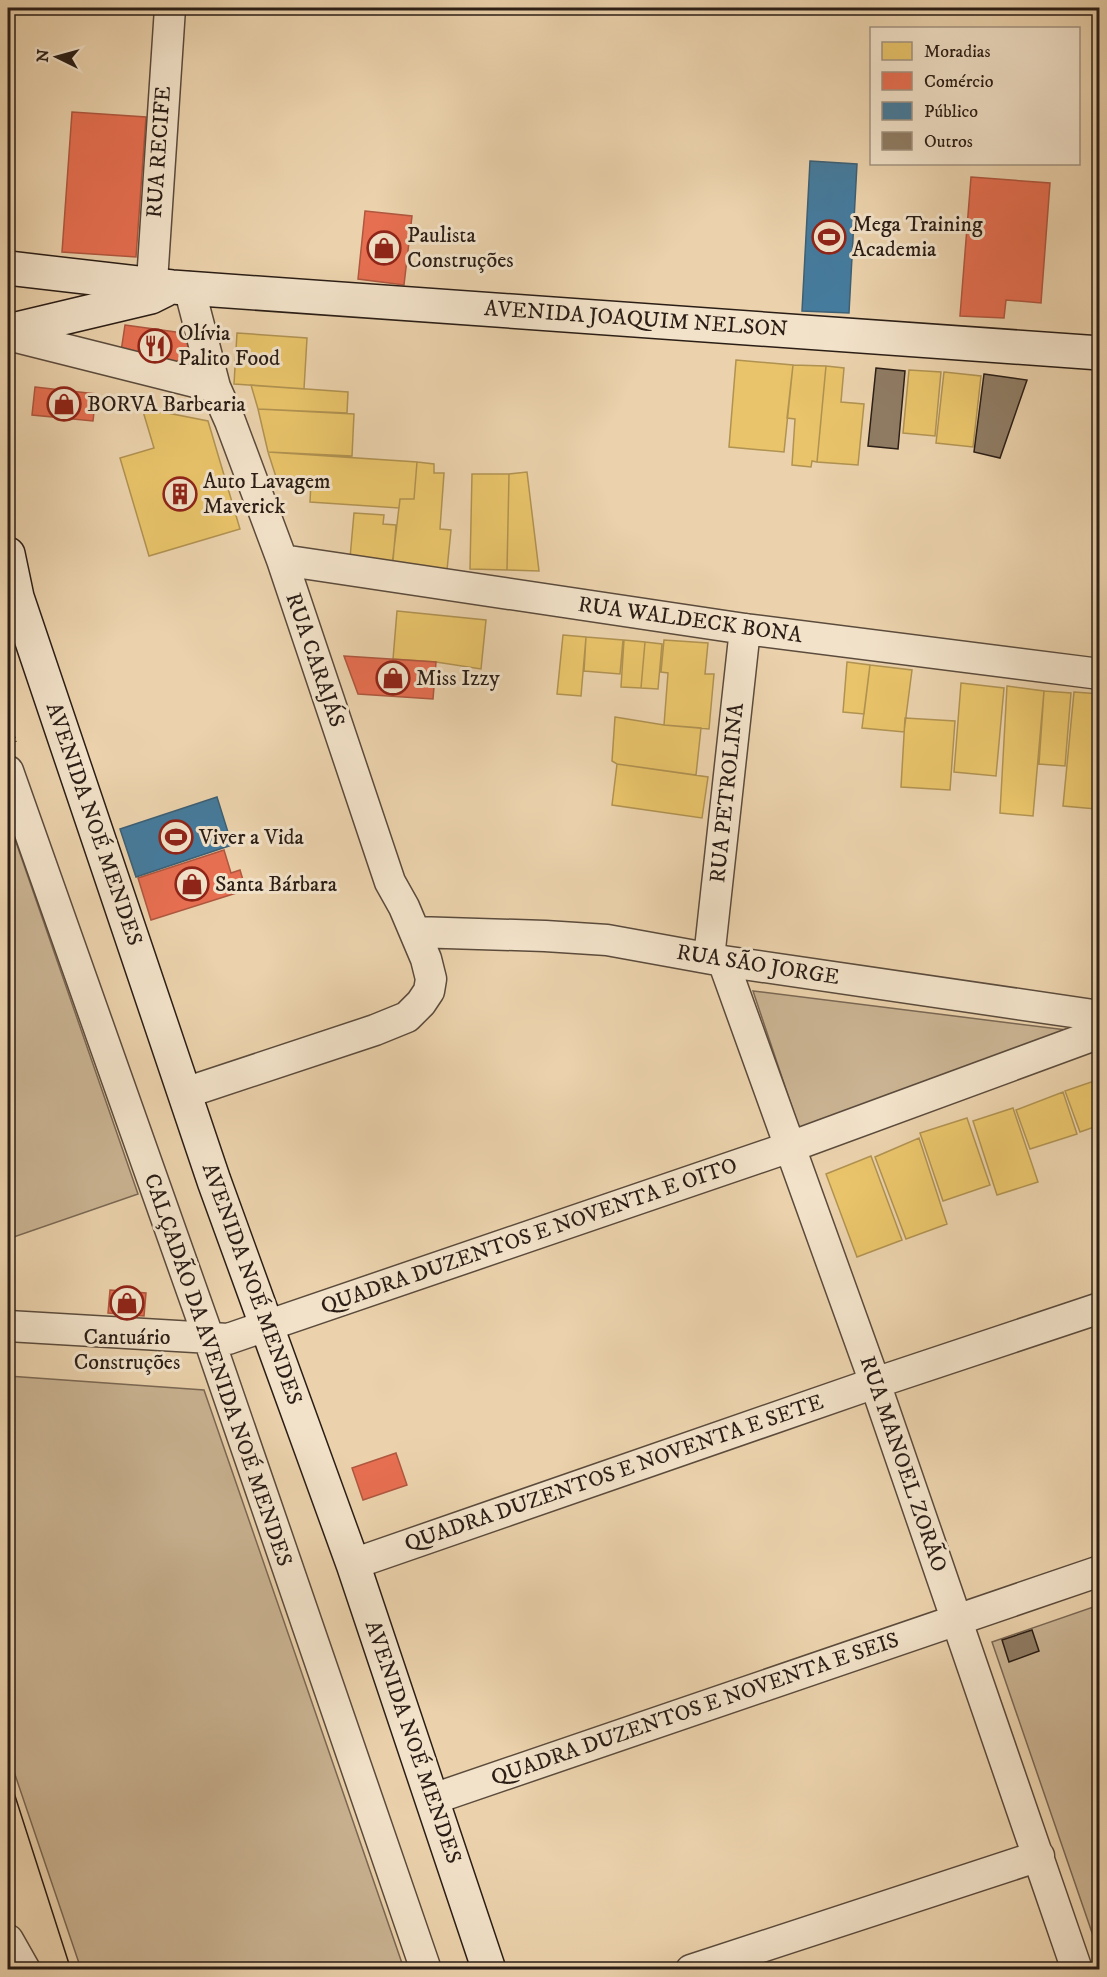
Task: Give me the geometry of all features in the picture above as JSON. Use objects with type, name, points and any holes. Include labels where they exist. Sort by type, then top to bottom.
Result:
[{"type":"main road","name":"AVENIDA JOAQUIM NELSON","points":[[8,268],[165,288],[1100,353]]},
{"type":"main road","name":"AVENIDA JOAQUIM NELSON","points":[[8,333],[165,288]]},
{"type":"main road","name":"AVENIDA NOÉ MENDES","points":[[8,554],[12,590],[214,1181],[353,1564],[489,1970]]},
{"type":"street","name":"RUA RECIFE","points":[[170,8],[165,288],[215,387]]},
{"type":"street","points":[[8,333],[215,387]]},
{"type":"street","name":"RUA CARAJÁS","points":[[185,1093],[375,1030],[407,1017],[429,991],[430,979],[426,959],[415,932],[390,882],[282,561],[215,387]]},
{"type":"street","name":"RUA WALDECK BONA","points":[[282,561],[745,628],[1100,674]]},
{"type":"street","name":"RUA PETROLINA","points":[[716,959],[745,628]]},
{"type":"street","name":"CALÇADÃO DA AVENIDA NOÉ MENDES","points":[[8,771],[209,1339],[426,1970]]},
{"type":"street","name":"RUA SÃO JORGE","points":[[415,932],[607,940],[716,959],[1100,1016]]},
{"type":"street","name":"RUA MANOEL ZORÃO","points":[[716,959],[790,1147],[876,1383],[1077,1970]]},
{"type":"street","name":"QUADRA DUZENTOS E NOVENTA E OITO","points":[[8,1326],[228,1339],[790,1147],[1100,1033]]},
{"type":"street","name":"QUADRA DUZENTOS E NOVENTA E SETE","points":[[353,1564],[1100,1308]]},
{"type":"street","name":"QUADRA DUZENTOS E NOVENTA E SEIS","points":[[433,1799],[1100,1571]]},
{"type":"street","points":[[692,1970],[1039,1856]]},
{"type":"street","points":[[8,1940],[25,1970]]},
{"type":"shaded area","points":[[8,819],[138,1194],[8,1239]]},
{"type":"shaded area","points":[[753,991],[1075,1031],[799,1128]]},
{"type":"shaded area","points":[[8,1376],[204,1390],[404,1969],[81,1969],[8,1754]]},
{"type":"shaded area","points":[[1099,1605],[1099,1953],[992,1642]]},
{"type":"building: Moradias","points":[[237,333],[307,338],[304,389],[234,384]]},
{"type":"building: Moradias","points":[[736,360],[793,365],[784,452],[729,447]]},
{"type":"building: Moradias","points":[[793,365],[826,366],[817,462],[812,461],[811,467],[792,465],[795,419],[787,418]]},
{"type":"building: Moradias","points":[[826,366],[844,368],[841,402],[864,404],[858,465],[817,462]]},
{"type":"building: Moradias","points":[[909,370],[941,372],[935,436],[903,433]]},
{"type":"building: Moradias","points":[[944,372],[981,376],[973,447],[936,443]]},
{"type":"building: Moradias","points":[[251,385],[348,392],[347,413],[258,409]]},
{"type":"building: Moradias","name":"Auto Lavagem Maverick","points":[[142,408],[208,421],[240,529],[149,556],[120,458],[154,448]]},
{"type":"building: Moradias","points":[[258,409],[354,414],[352,456],[268,452]]},
{"type":"building: Moradias","points":[[268,452],[417,462],[414,499],[400,499],[399,508],[310,502],[311,482],[277,480]]},
{"type":"building: Moradias","points":[[417,462],[434,464],[434,473],[444,473],[440,529],[451,530],[447,570],[392,565],[400,499],[414,499]]},
{"type":"building: Moradias","points":[[527,472],[539,571],[507,570],[509,474]]},
{"type":"building: Moradias","points":[[472,474],[509,474],[507,570],[470,569]]},
{"type":"building: Moradias","points":[[354,513],[384,515],[383,524],[396,525],[393,561],[350,558]]},
{"type":"building: Moradias","points":[[397,611],[486,620],[481,669],[436,662],[393,659]]},
{"type":"building: Moradias","points":[[563,635],[586,637],[581,696],[557,694]]},
{"type":"building: Moradias","points":[[586,637],[623,640],[620,674],[584,671]]},
{"type":"building: Moradias","points":[[624,640],[645,642],[641,688],[621,687]]},
{"type":"building: Moradias","points":[[664,640],[708,643],[705,674],[714,674],[709,729],[664,725],[668,673],[661,672]]},
{"type":"building: Moradias","points":[[645,642],[662,644],[658,689],[641,688]]},
{"type":"building: Moradias","points":[[847,662],[870,665],[864,714],[843,712]]},
{"type":"building: Moradias","points":[[870,665],[912,670],[904,732],[862,728]]},
{"type":"building: Moradias","points":[[961,683],[1004,688],[996,776],[954,772]]},
{"type":"building: Moradias","points":[[1007,686],[1044,691],[1033,816],[1000,813]]},
{"type":"building: Moradias","points":[[1044,691],[1071,693],[1065,766],[1039,764]]},
{"type":"building: Moradias","points":[[1074,692],[1100,694],[1100,774],[1096,809],[1063,806]]},
{"type":"building: Moradias","points":[[615,717],[701,728],[696,775],[617,764],[612,761]]},
{"type":"building: Moradias","points":[[905,718],[955,721],[950,790],[901,787]]},
{"type":"building: Moradias","points":[[617,764],[708,777],[702,818],[612,805]]},
{"type":"building: Moradias","points":[[1100,1079],[1100,1125],[1080,1132],[1065,1091]]},
{"type":"building: Moradias","points":[[1063,1092],[1077,1134],[1030,1149],[1016,1110]]},
{"type":"building: Moradias","points":[[1013,1108],[1038,1182],[997,1195],[973,1121]]},
{"type":"building: Moradias","points":[[967,1118],[990,1185],[943,1201],[920,1133]]},
{"type":"building: Moradias","points":[[919,1138],[947,1224],[906,1239],[875,1157]]},
{"type":"building: Moradias","points":[[871,1156],[902,1240],[857,1257],[826,1174]]},
{"type":"building: Comércio","points":[[72,112],[146,117],[136,257],[62,252]]},
{"type":"building: Comércio","points":[[971,177],[1050,183],[1041,303],[1006,300],[1004,318],[960,316]]},
{"type":"building: Comércio","name":"Paulista Construções","points":[[365,211],[412,216],[404,285],[358,279]]},
{"type":"building: Comércio","name":"Olívia Palito Food","points":[[125,325],[190,334],[185,367],[120,358]]},
{"type":"building: Comércio","name":"BORVA Barbearia","points":[[35,387],[96,394],[93,421],[32,415]]},
{"type":"building: Comércio","name":"Miss Izzy","points":[[344,656],[436,662],[433,699],[358,694]]},
{"type":"building: Comércio","name":"Santa Bárbara","points":[[224,850],[231,873],[240,870],[246,890],[151,920],[138,878]]},
{"type":"building: Comércio","name":"Cantuário Construções","points":[[110,1290],[146,1293],[144,1316],[108,1313]]},
{"type":"building: Comércio","points":[[396,1453],[407,1485],[363,1500],[352,1468]]},
{"type":"building: Público","name":"Mega Training Academia","points":[[810,161],[857,164],[849,313],[802,311]]},
{"type":"building: Público","name":"Viver a Vida","points":[[217,797],[232,845],[136,877],[120,829]]},
{"type":"building: Outros","points":[[876,368],[905,371],[898,449],[868,446]]},
{"type":"building: Outros","points":[[984,374],[1027,380],[1000,458],[974,452]]},
{"type":"building: Outros","points":[[1032,1630],[1039,1651],[1009,1662],[1002,1640]]},
{"type":"tram line","points":[[8,1774],[71,1970]]},
{"type":"place","name":"Mega Training Academia","points":[[829,237]]},
{"type":"place","name":"Paulista Construções","points":[[384,248]]},
{"type":"place","name":"Olívia Palito Food","points":[[155,346]]},
{"type":"place","name":"BORVA Barbearia","points":[[64,404]]},
{"type":"place","name":"Auto Lavagem Maverick","points":[[180,494]]},
{"type":"place","name":"Miss Izzy","points":[[393,678]]},
{"type":"place","name":"Viver a Vida","points":[[176,837]]},
{"type":"place","name":"Santa Bárbara","points":[[192,884]]},
{"type":"place","name":"Cantuário Construções","points":[[127,1303]]}]
